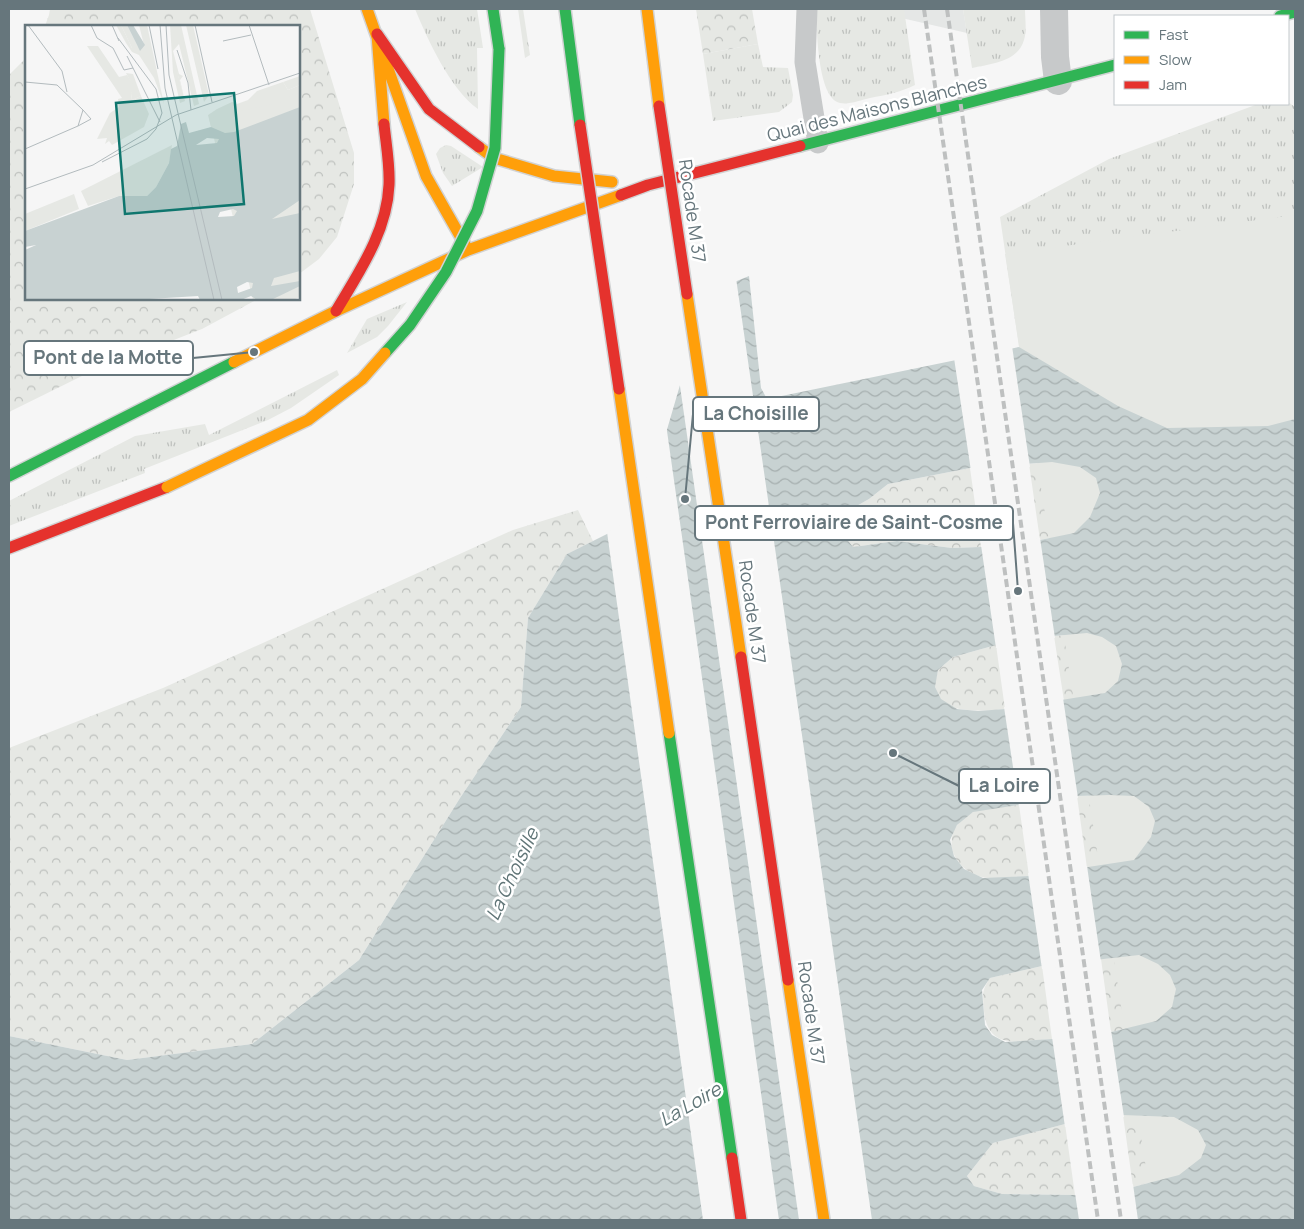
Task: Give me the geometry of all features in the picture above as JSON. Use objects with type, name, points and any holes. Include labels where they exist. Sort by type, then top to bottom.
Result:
[{"type":"main road","points":[[367,9],[426,176],[468,250]]},
{"type":"main road","points":[[9,548],[166,487],[308,420],[362,379],[410,325],[446,272],[477,211],[495,148],[499,49],[493,9]]},
{"type":"main road","points":[[565,9],[580,125],[741,1220]]},
{"type":"main road","name":"Rocade M 37","points":[[646,9],[824,1220]]},
{"type":"main road","points":[[377,34],[429,109],[494,158],[554,176],[648,185]]},
{"type":"main road","points":[[336,311],[370,253],[384,217],[389,185],[377,34]]},
{"type":"main road","name":"Quai des Maisons Blanches","points":[[648,185],[818,143],[1114,65]]},
{"type":"main road","points":[[9,476],[336,311],[468,250],[648,185]]},
{"type":"street","points":[[1054,9],[1055,57],[1058,81]]},
{"type":"lane","points":[[808,9],[805,62],[818,143]]},
{"type":"shaded area","points":[[896,9],[963,9],[967,33],[897,17]]},
{"type":"green space","points":[[50,9],[310,9],[354,153],[354,184],[337,237],[319,259],[300,273],[300,25],[45,25]]},
{"type":"green space","points":[[415,9],[477,9],[483,48],[477,48],[478,109],[449,77],[426,35]]},
{"type":"green space","points":[[518,9],[523,9],[530,55],[525,58]]},
{"type":"green space","points":[[696,9],[752,9],[758,44],[703,54]]},
{"type":"green space","points":[[816,9],[904,9],[915,85],[904,90],[851,103],[840,103],[832,98],[827,89],[820,61]]},
{"type":"green space","points":[[963,9],[1025,9],[1025,33],[1021,47],[1016,53],[1002,61],[972,68]]},
{"type":"green space","points":[[758,44],[763,67],[788,68],[793,95],[792,102],[779,112],[713,121],[703,54]]},
{"type":"green space","points":[[25,59],[25,300],[256,300],[202,329],[84,375],[9,412],[9,75]]},
{"type":"green space","points":[[1289,103],[1295,107],[1295,419],[1118,406],[1019,347],[1000,217],[1109,159],[1255,105],[1289,105]]},
{"type":"green space","points":[[446,145],[451,146],[483,167],[452,186],[443,173],[436,154],[440,148]]},
{"type":"green space","points":[[1295,215],[1295,1220],[1154,1220],[1005,254]]},
{"type":"green space","points":[[407,302],[377,337],[347,353],[367,319]]},
{"type":"green space","points":[[337,370],[339,375],[291,408],[268,420],[144,469],[145,473],[9,526],[9,501],[135,436],[205,424],[209,435]]},
{"type":"green space","points":[[1052,462],[1074,533],[1040,540],[1029,464]]},
{"type":"green space","points":[[970,468],[981,547],[952,548],[897,541],[853,547],[843,534],[846,512],[869,499],[888,484]]},
{"type":"green space","points":[[578,510],[593,541],[567,554],[528,618],[521,707],[460,798],[359,960],[252,1044],[127,1060],[9,1036],[9,748],[163,688],[513,530]]},
{"type":"green space","points":[[1087,633],[1105,693],[1064,701],[1054,636]]},
{"type":"green space","points":[[996,645],[1005,709],[963,710],[944,703],[937,696],[935,686],[938,670],[953,657]]},
{"type":"green space","points":[[1110,795],[1134,860],[1087,868],[1077,796]]},
{"type":"green space","points":[[1019,805],[1029,876],[986,878],[970,872],[961,865],[955,857],[952,848],[952,838],[955,828],[962,819],[977,811]]},
{"type":"green space","points":[[1139,955],[1156,1021],[1111,1032],[1101,959]]},
{"type":"green space","points":[[1042,966],[1052,1039],[1018,1042],[999,1038],[992,1033],[987,1024],[984,1011],[983,997],[987,983],[990,978]]},
{"type":"green space","points":[[1123,1115],[1157,1115],[1179,1175],[1133,1187]]},
{"type":"green space","points":[[1065,1124],[1075,1195],[1002,1194],[974,1186],[967,1176],[993,1143]]},
{"type":"water","name":"La Loire","points":[[749,276],[761,388],[767,399],[1019,347],[1118,406],[1167,428],[1268,426],[1295,419],[1295,1220],[9,1220],[9,1036],[127,1060],[252,1044],[359,960],[460,798],[521,707],[528,618],[567,554],[627,524],[659,457],[687,361],[710,292]],"holes":[[[1052,462],[1080,467],[1096,478],[1100,493],[1090,517],[1074,533],[1040,540],[981,547],[952,548],[897,541],[853,547],[843,534],[846,512],[869,499],[888,484],[970,468]],[[1087,633],[1102,637],[1116,646],[1122,664],[1118,681],[1105,693],[1005,709],[978,711],[957,709],[941,699],[935,687],[938,670],[953,657],[996,645]],[[1077,796],[1134,796],[1149,807],[1155,821],[1151,837],[1134,860],[1029,876],[983,878],[964,869],[954,856],[950,840],[957,825],[973,812]],[[1139,955],[1158,964],[1170,975],[1176,989],[1172,1007],[1156,1021],[1111,1032],[1005,1042],[992,1035],[985,1025],[982,990],[990,978],[1042,966]],[[1123,1115],[1174,1117],[1198,1130],[1206,1145],[1201,1158],[1179,1175],[1133,1187],[1075,1195],[1002,1194],[974,1186],[967,1176],[993,1143],[1065,1124]]]},
{"type":"pier","points":[[736,278],[872,1220],[799,1220],[679,379],[685,361],[693,293]]},
{"type":"pier","points":[[1012,346],[1030,467],[971,471],[954,358]]},
{"type":"pier","points":[[666,424],[779,1220],[703,1220],[607,532],[625,522],[656,457]]},
{"type":"pier","points":[[1040,538],[1055,638],[996,648],[981,545]]},
{"type":"pier","points":[[1063,698],[1078,798],[1019,807],[1004,707]]},
{"type":"pier","points":[[1087,866],[1101,962],[1042,969],[1028,873]]},
{"type":"pier","points":[[1111,1030],[1124,1117],[1065,1127],[1052,1037]]},
{"type":"pier","points":[[1133,1184],[1138,1220],[1079,1220],[1075,1193]]},
{"type":"railway","points":[[924,9],[1098,1220]]},
{"type":"railway","points":[[947,9],[1121,1220]]},
{"type":"traffic: fast","points":[[493,9],[499,49]]},
{"type":"traffic: fast","points":[[565,9],[580,125]]},
{"type":"traffic: fast","points":[[1284,15],[1295,12]]},
{"type":"traffic: fast","points":[[385,353],[410,325],[446,272],[477,211],[495,148],[499,49]]},
{"type":"traffic: fast","points":[[800,146],[1114,65]]},
{"type":"traffic: fast","points":[[9,476],[234,362]]},
{"type":"traffic: fast","points":[[669,733],[732,1158]]},
{"type":"traffic: slow","points":[[367,9],[426,176],[468,250]]},
{"type":"traffic: slow","points":[[647,9],[659,106]]},
{"type":"traffic: slow","points":[[377,35],[384,124]]},
{"type":"traffic: slow","points":[[479,147],[494,158],[554,176],[612,182]]},
{"type":"traffic: slow","points":[[234,362],[336,311],[468,250],[621,195]]},
{"type":"traffic: slow","points":[[687,294],[741,657]]},
{"type":"traffic: slow","points":[[167,487],[308,420],[362,379],[385,353]]},
{"type":"traffic: slow","points":[[619,389],[669,733]]},
{"type":"traffic: slow","points":[[788,980],[824,1220]]},
{"type":"traffic: jam","points":[[377,34],[429,109],[479,147]]},
{"type":"traffic: jam","points":[[659,106],[687,294]]},
{"type":"traffic: jam","points":[[336,311],[370,251],[383,219],[389,185],[384,124]]},
{"type":"traffic: jam","points":[[580,125],[619,389]]},
{"type":"traffic: jam","points":[[621,195],[648,185],[800,146]]},
{"type":"traffic: jam","points":[[9,548],[167,487]]},
{"type":"traffic: jam","points":[[741,657],[788,980]]},
{"type":"traffic: jam","points":[[732,1158],[741,1220]]},
{"type":"place","name":"Pont de la Motte","points":[[254,352]]},
{"type":"place","name":"La Choisille","points":[[685,499]]},
{"type":"place","name":"Pont Ferroviaire de Saint-Cosme","points":[[1018,591]]},
{"type":"place","name":"La Loire","points":[[893,753]]}]
